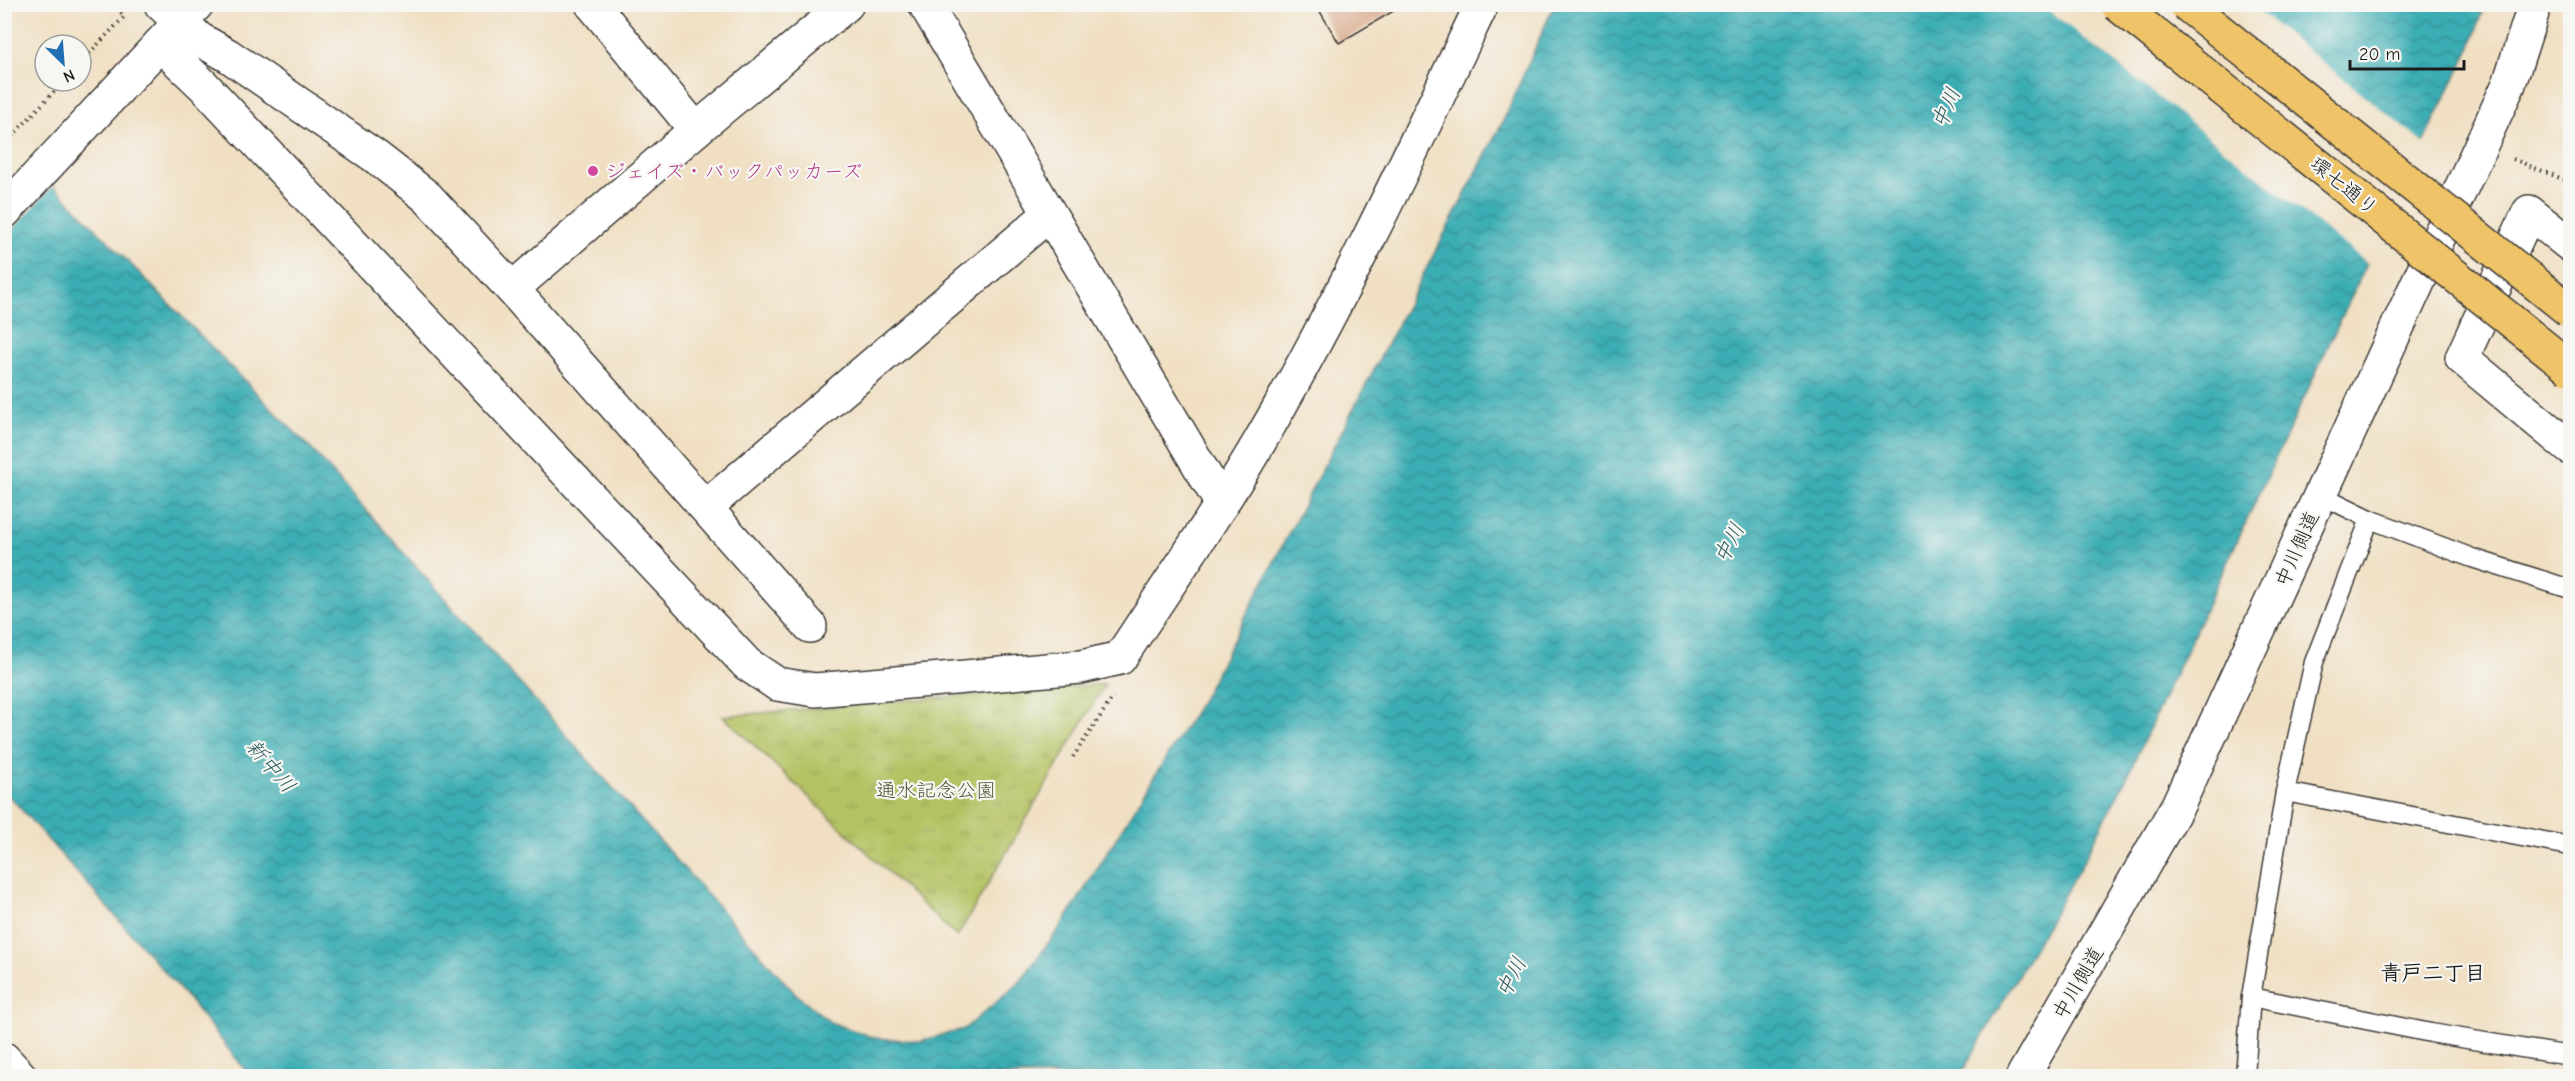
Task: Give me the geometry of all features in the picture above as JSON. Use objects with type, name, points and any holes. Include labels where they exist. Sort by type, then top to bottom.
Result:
[{"type":"main road","name":"環七通り","points":[[2117,4],[2571,368]]},
{"type":"main road","points":[[2186,4],[2571,311]]},
{"type":"street","points":[[592,4],[696,130]]},
{"type":"street","points":[[512,289],[696,130],[847,4]]},
{"type":"street","points":[[924,4],[1222,504]]},
{"type":"street","points":[[169,27],[204,86],[747,664],[777,684],[815,690],[1082,667],[1120,658],[1222,504],[1260,441],[1334,307],[1482,4]]},
{"type":"street","name":"中川側道","points":[[2023,1077],[2178,805],[2509,84],[2535,4]]},
{"type":"street","points":[[4,212],[169,27]]},
{"type":"street","points":[[169,27],[200,39],[229,56],[376,157],[427,198],[512,289],[810,626]]},
{"type":"street","points":[[2571,245],[2529,212],[2462,358],[2571,448]]},
{"type":"street","points":[[706,507],[1048,215]]},
{"type":"street","points":[[4,1059],[20,1077]]},
{"type":"lane","points":[[2321,495],[2370,519],[2472,558],[2571,589]]},
{"type":"lane","points":[[2245,1077],[2251,997],[2285,792],[2314,662],[2370,519]]},
{"type":"lane","points":[[2285,792],[2571,846]]},
{"type":"lane","points":[[2251,997],[2431,1033],[2571,1056]]},
{"type":"path","points":[[93,49],[125,16],[112,4]]},
{"type":"path","points":[[4,145],[53,93]]},
{"type":"path","points":[[2521,163],[2571,182]]},
{"type":"green space","name":"通水記念公園","points":[[1105,684],[957,937],[723,716]]},
{"type":"water","points":[[1554,5],[2484,5],[2471,47],[2426,137],[2126,779],[2081,866],[1960,1076],[250,1076],[192,1003],[5,791],[4,139],[71,203],[316,454],[794,992],[830,1022],[875,1038],[921,1041],[964,1029],[1019,983],[1066,919],[1203,698],[1503,121]]},
{"type":"pier","points":[[2042,5],[2251,5],[2426,145],[2370,265]]},
{"type":"pier","points":[[4,136],[55,184],[4,238]]},
{"type":"building","points":[[1316,5],[1398,5],[1397,9],[1339,43]]},
{"type":"place","name":"ジェイズ・バックパッカーズ","points":[[593,171]]},
{"type":"district","name":"青戸二丁目","points":[[2433,973]]},
{"type":"water label","name":"中川","points":[[1946,108]]},
{"type":"water label","name":"中川","points":[[1729,543]]},
{"type":"water label","name":"新中川","points":[[271,766]]},
{"type":"water label","name":"中川","points":[[1511,977]]}]
